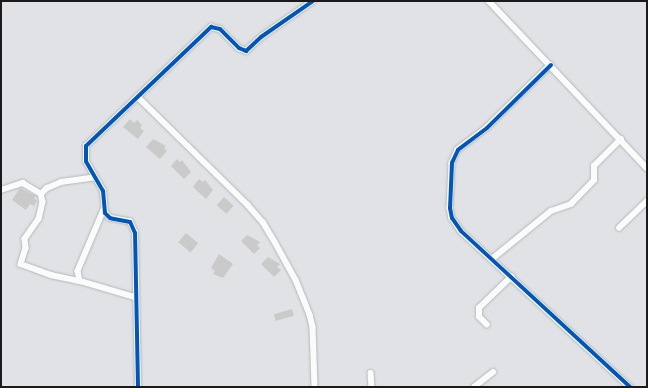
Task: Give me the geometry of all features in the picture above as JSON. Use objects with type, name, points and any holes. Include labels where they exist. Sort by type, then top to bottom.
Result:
[{"type":"street","points":[[80,281],[78,271],[104,210],[103,191],[86,160],[86,146],[211,27],[217,26],[239,48],[246,51],[261,37],[313,1]]},
{"type":"street","points":[[489,1],[621,138],[647,168]]},
{"type":"street","points":[[551,65],[487,128],[462,145],[454,158],[450,208],[452,218],[461,231],[630,387]]},
{"type":"street","points":[[138,97],[248,205],[271,236],[296,280],[310,315],[313,328],[314,387]]},
{"type":"street","points":[[492,259],[551,211],[570,204],[592,182],[594,166],[621,138]]},
{"type":"street","points":[[41,194],[47,188],[61,182],[96,177]]},
{"type":"street","points":[[1,190],[23,183],[41,194],[43,202],[39,219],[25,239],[26,248],[21,264],[50,275],[80,281],[135,297]]},
{"type":"street","points":[[619,228],[647,201]]},
{"type":"street","points":[[104,210],[108,217],[126,220],[134,229],[138,387]]},
{"type":"street","points":[[487,325],[479,317],[479,308],[511,276]]},
{"type":"street","points":[[474,387],[493,372]]},
{"type":"street","points":[[371,373],[372,387]]},
{"type":"building","points":[[130,119],[134,123],[137,120],[142,125],[140,128],[144,131],[138,139],[123,127]]},
{"type":"building","points":[[153,139],[166,146],[164,148],[167,151],[160,159],[146,147]]},
{"type":"building","points":[[177,159],[180,162],[182,160],[191,172],[184,179],[171,166]]},
{"type":"building","points":[[199,179],[203,182],[205,180],[213,190],[206,199],[193,187]]},
{"type":"building","points":[[20,188],[36,196],[34,198],[37,201],[34,206],[30,204],[26,210],[12,200]]},
{"type":"building","points":[[224,197],[234,206],[226,214],[217,205]]},
{"type":"building","points":[[186,233],[198,243],[191,252],[178,242]]},
{"type":"building","points":[[247,235],[260,242],[257,245],[260,248],[254,254],[241,241]]},
{"type":"building","points":[[219,254],[233,264],[223,278],[213,274],[215,271],[211,268]]},
{"type":"building","points":[[268,257],[280,264],[277,267],[281,270],[274,277],[261,264]]},
{"type":"building","points":[[292,309],[294,316],[276,321],[274,314]]},
{"type":"cycle path","points":[[138,387],[135,233],[130,222],[110,218],[105,213],[103,191],[86,161],[86,146],[211,27],[220,29],[239,48],[246,51],[261,37],[313,1]]},
{"type":"cycle path","points":[[551,65],[487,128],[458,150],[452,163],[450,208],[452,218],[461,231],[630,387]]}]
